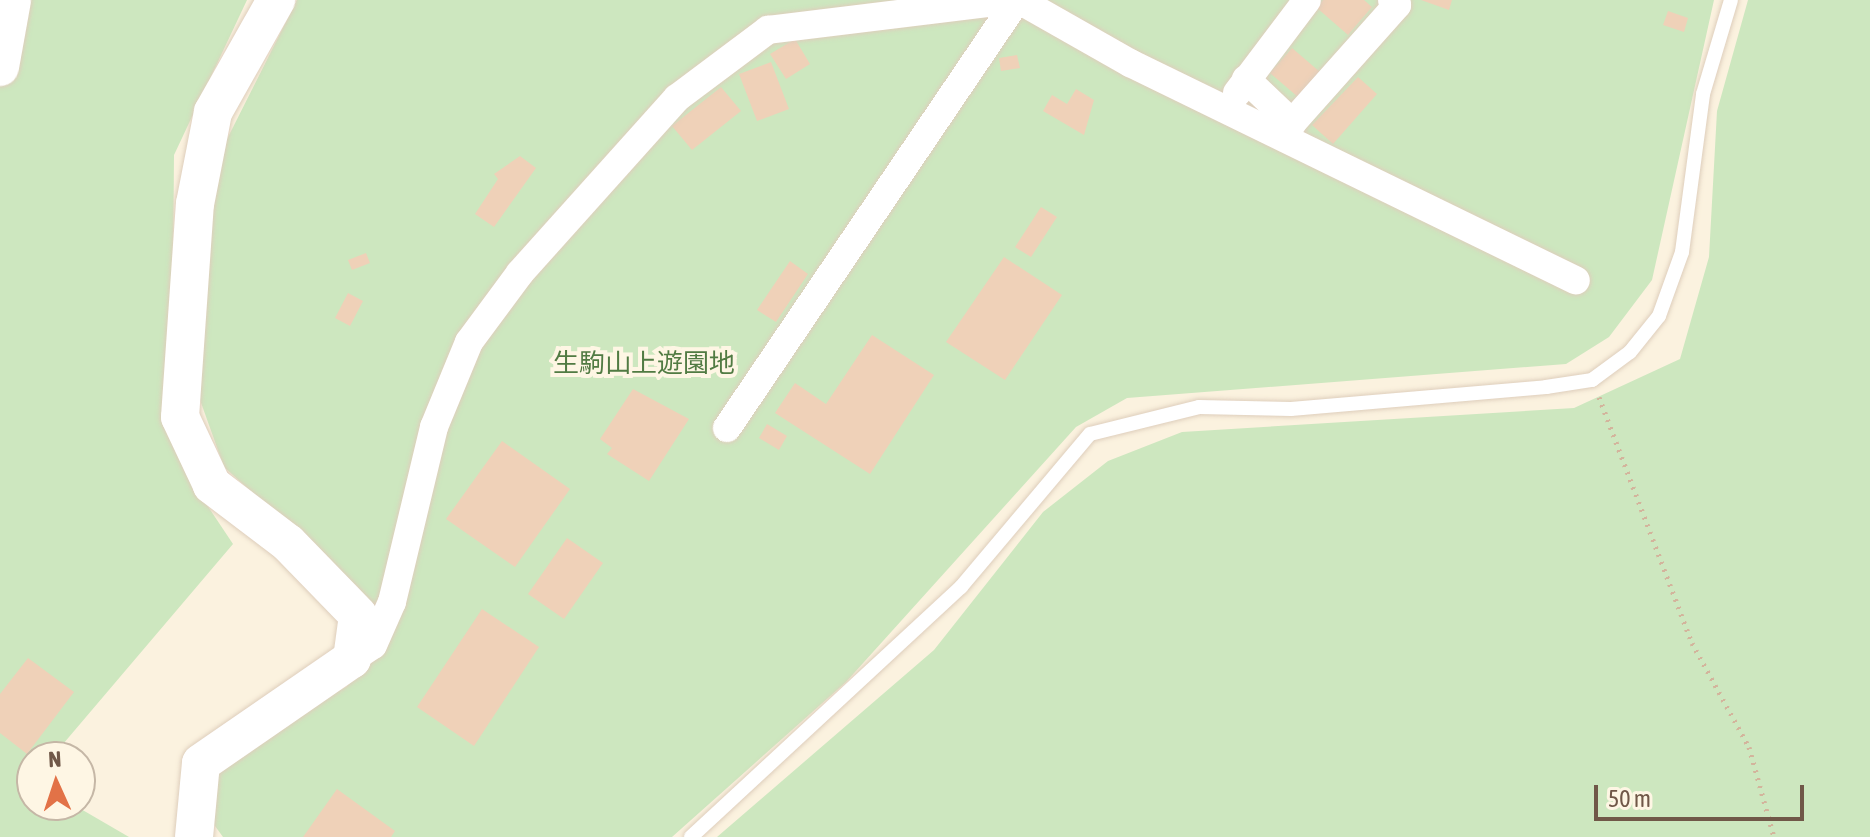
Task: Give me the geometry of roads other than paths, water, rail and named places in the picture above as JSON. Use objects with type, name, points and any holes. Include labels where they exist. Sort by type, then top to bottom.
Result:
[{"type":"street","points":[[0,67],[12,0]]},
{"type":"street","points":[[276,0],[213,112],[195,204],[180,417],[212,485],[288,543],[358,615],[352,659]]},
{"type":"street","points":[[194,837],[201,763],[373,645],[392,602],[434,427],[469,342],[520,273],[656,122],[716,62],[768,30],[934,5],[1017,0],[1225,110],[1576,281]]},
{"type":"street","points":[[727,428],[1017,0]]},
{"type":"street","points":[[1225,110],[1307,0]]},
{"type":"street","points":[[1246,79],[1292,123],[1397,5],[1392,0]]},
{"type":"lane","points":[[691,837],[961,587],[1090,434],[1199,407],[1291,409],[1592,380],[1630,352],[1659,316],[1682,252],[1703,94],[1731,0]]},
{"type":"park label","name":"生駒山上遊園地","points":[[644,364]]}]
